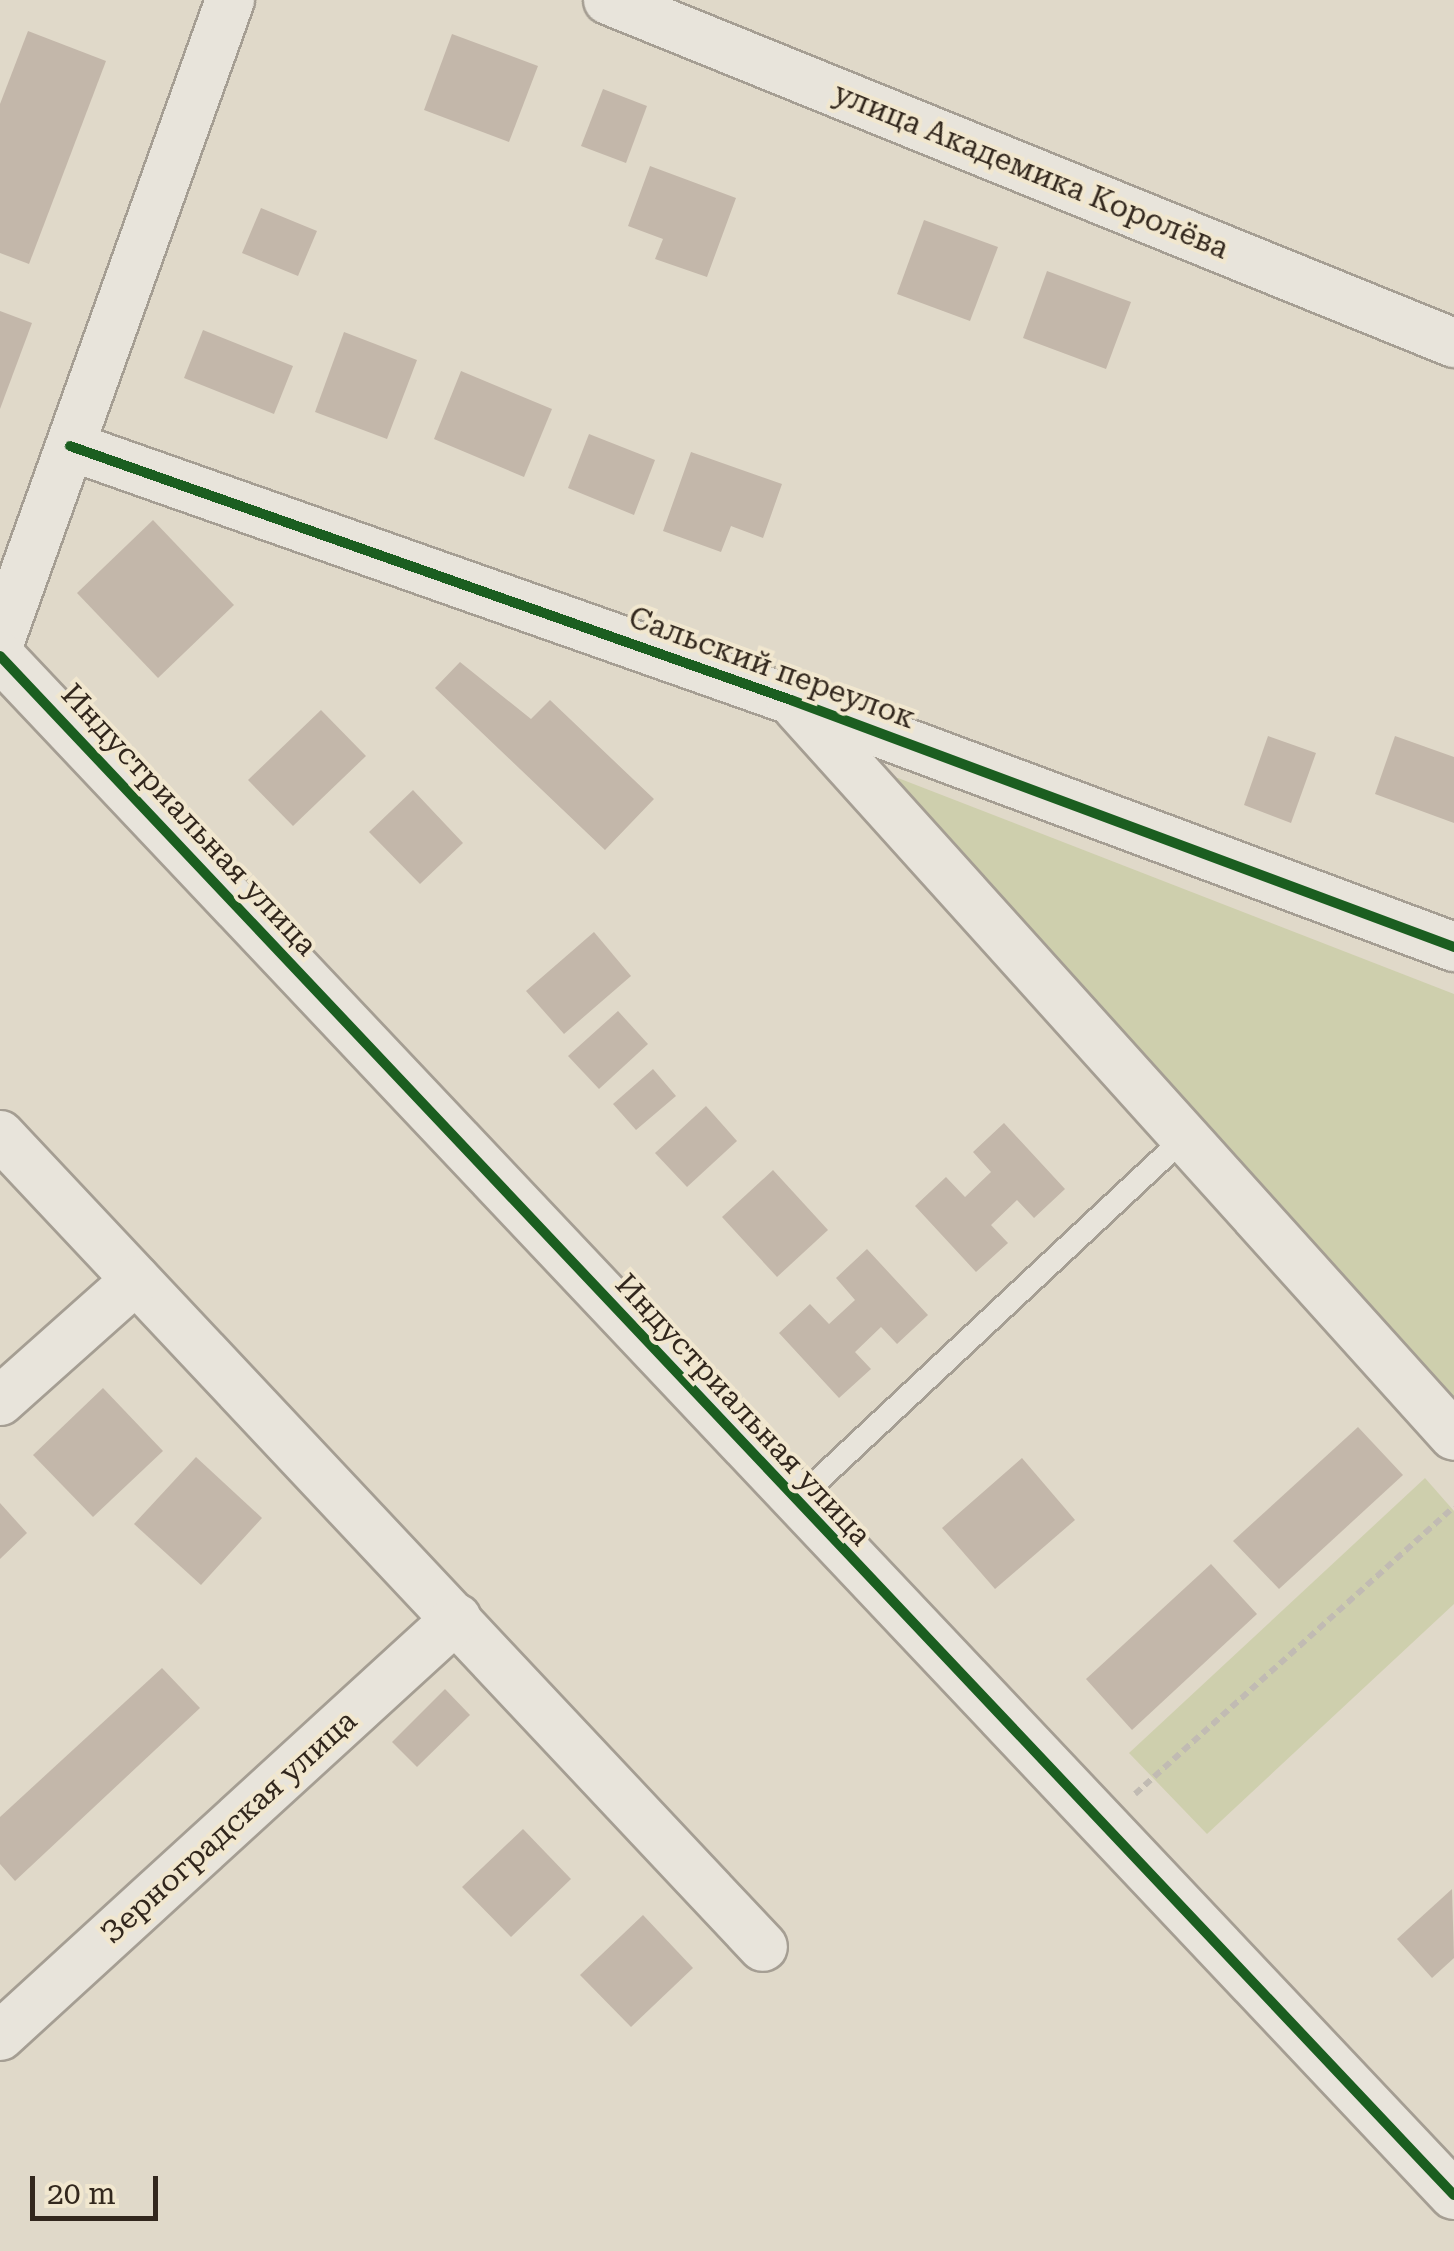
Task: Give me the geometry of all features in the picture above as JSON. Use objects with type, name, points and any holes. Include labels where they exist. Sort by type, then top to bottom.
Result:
[{"type":"street","points":[[0,641],[230,0]]},
{"type":"street","name":"улица Академика Королёва","points":[[608,0],[1454,343]]},
{"type":"street","name":"Сальский переулок","points":[[70,446],[791,700],[1454,947]]},
{"type":"street","name":"Индустриальная улица","points":[[0,656],[1100,1828],[1454,2195]]},
{"type":"street","name":"Сальский переулок","points":[[791,700],[1183,1140],[1454,1436]]},
{"type":"street","points":[[0,1135],[762,1947]]},
{"type":"street","points":[[0,1402],[136,1280]]},
{"type":"street","name":"Зерноградская улица","points":[[0,2036],[457,1618]]},
{"type":"lane","points":[[796,1502],[1183,1140]]},
{"type":"path","points":[[1100,1828],[1353,1590],[1454,1507]]},
{"type":"green space","points":[[898,778],[1454,994],[1454,1410],[880,785]]},
{"type":"green space","points":[[1425,1478],[1454,1511],[1454,1604],[1207,1834],[1129,1753]]},
{"type":"building","points":[[28,31],[106,61],[29,264],[0,253],[0,104]]},
{"type":"building","points":[[452,34],[538,66],[509,142],[424,110]]},
{"type":"building","points":[[603,89],[647,106],[626,163],[581,146]]},
{"type":"building","points":[[650,166],[736,198],[707,277],[655,259],[663,239],[628,226]]},
{"type":"building","points":[[261,208],[317,231],[298,276],[242,253]]},
{"type":"building","points":[[924,220],[998,247],[970,321],[897,294]]},
{"type":"building","points":[[1047,271],[1131,302],[1106,369],[1023,338]]},
{"type":"building","points":[[0,311],[32,323],[0,409]]},
{"type":"building","points":[[203,330],[293,366],[274,414],[184,378]]},
{"type":"building","points":[[344,332],[417,360],[387,439],[315,412]]},
{"type":"building","points":[[461,371],[552,409],[524,477],[434,439]]},
{"type":"building","points":[[589,434],[655,460],[634,515],[568,488]]},
{"type":"building","points":[[691,452],[782,484],[763,538],[731,526],[721,552],[663,531]]},
{"type":"building","points":[[153,520],[234,605],[158,678],[77,593]]},
{"type":"building","points":[[460,662],[531,719],[550,700],[654,799],[605,850],[435,688]]},
{"type":"building","points":[[321,710],[366,756],[293,826],[248,780]]},
{"type":"building","points":[[1268,736],[1316,753],[1291,823],[1244,805]]},
{"type":"building","points":[[1395,736],[1454,757],[1454,823],[1375,794]]},
{"type":"building","points":[[413,790],[463,843],[420,884],[369,832]]},
{"type":"building","points":[[594,932],[631,976],[564,1034],[526,991]]},
{"type":"building","points":[[618,1011],[648,1044],[599,1089],[568,1056]]},
{"type":"building","points":[[653,1069],[676,1096],[636,1130],[613,1104]]},
{"type":"building","points":[[706,1106],[737,1141],[687,1187],[655,1153]]},
{"type":"building","points":[[1004,1123],[1065,1189],[1034,1218],[1017,1200],[991,1225],[1008,1243],[976,1272],[915,1206],[946,1177],[965,1197],[991,1172],[973,1152]]},
{"type":"building","points":[[773,1170],[828,1230],[777,1277],[722,1217]]},
{"type":"building","points":[[867,1249],[928,1315],[897,1344],[881,1327],[855,1352],[871,1369],[839,1398],[779,1333],[810,1304],[829,1324],[855,1300],[836,1278]]},
{"type":"building","points":[[103,1388],[163,1451],[93,1517],[33,1455]]},
{"type":"building","points":[[1358,1427],[1403,1475],[1279,1589],[1233,1541]]},
{"type":"building","points":[[196,1457],[262,1518],[201,1585],[134,1524]]},
{"type":"building","points":[[1022,1458],[1075,1520],[995,1589],[942,1528]]},
{"type":"building","points":[[0,1503],[27,1533],[0,1559]]},
{"type":"building","points":[[1211,1564],[1257,1614],[1132,1730],[1086,1679]]},
{"type":"building","points":[[162,1668],[200,1708],[15,1881],[0,1864],[0,1817]]},
{"type":"building","points":[[445,1689],[470,1715],[417,1767],[392,1742]]},
{"type":"building","points":[[523,1829],[571,1879],[511,1937],[462,1887]]},
{"type":"building","points":[[1452,1889],[1454,1958],[1432,1978],[1397,1939]]},
{"type":"building","points":[[643,1915],[693,1968],[631,2027],[580,1975]]},
{"type":"cycle path","points":[[70,446],[791,700],[1454,947]]},
{"type":"cycle path","points":[[0,656],[1454,2195]]}]
